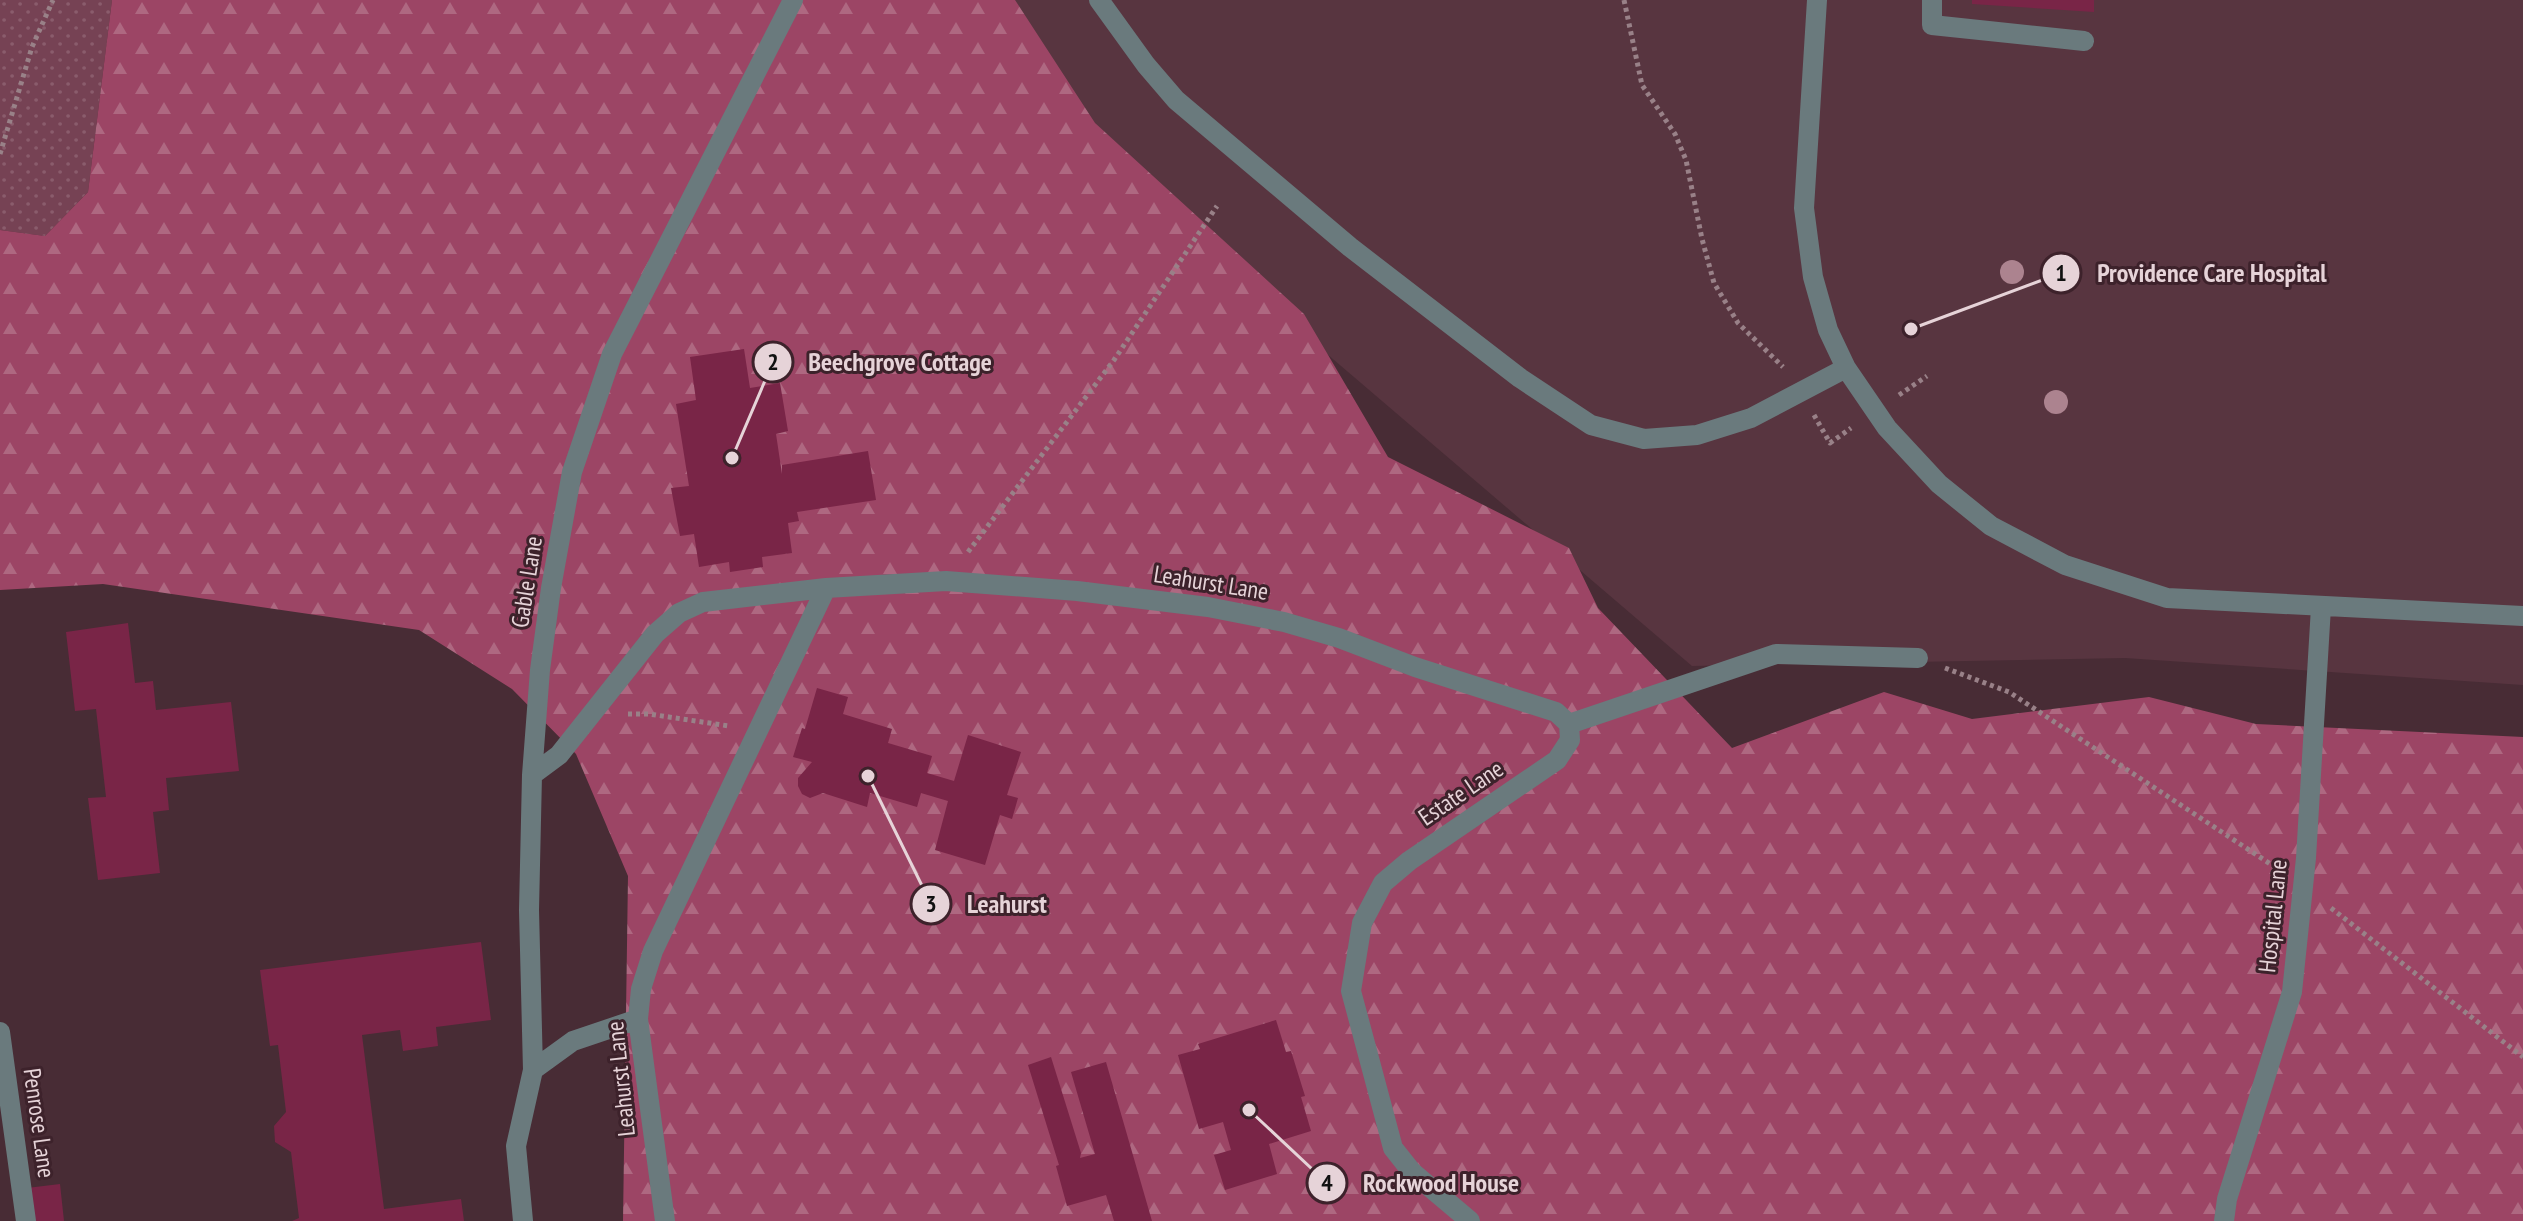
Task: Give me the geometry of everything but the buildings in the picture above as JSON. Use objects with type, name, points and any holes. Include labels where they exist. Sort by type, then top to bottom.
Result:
[{"type":"lane","name":"Gable Lane","points":[[523,1221],[516,1146],[533,1070],[529,910],[532,775],[540,670],[572,472],[612,354],[793,0]]},
{"type":"lane","points":[[1817,0],[1804,208],[1813,277],[1828,330],[1846,368],[1887,428],[1939,484],[1991,526],[2065,565],[2167,598],[2523,616]]},
{"type":"lane","points":[[1932,0],[1932,25],[2084,41]]},
{"type":"lane","points":[[1102,1],[1146,65],[1176,100],[1350,247],[1520,378],[1591,425],[1644,439],[1697,435],[1751,418],[1846,368]]},
{"type":"lane","name":"Leahurst Lane","points":[[532,775],[559,755],[655,634],[679,613],[703,602],[826,588],[946,581],[1077,591],[1208,607],[1284,622],[1556,712],[1569,724]]},
{"type":"lane","name":"Leahurst Lane","points":[[665,1221],[638,1019],[641,989],[653,951],[826,588]]},
{"type":"lane","name":"Hospital Lane","points":[[2224,1221],[2227,1199],[2292,992],[2303,886],[2321,607]]},
{"type":"lane","points":[[1569,724],[1776,654],[1918,658]]},
{"type":"lane","name":"Estate Lane","points":[[1470,1221],[1412,1172],[1393,1148],[1351,991],[1362,923],[1383,883],[1409,861],[1557,760],[1570,740],[1569,724]]},
{"type":"lane","points":[[533,1070],[573,1041],[638,1019]]},
{"type":"lane","name":"Penrose Lane","points":[[0,1032],[26,1221]]},
{"type":"path","points":[[0,154],[32,47],[53,0]]},
{"type":"path","points":[[1624,0],[1642,85],[1675,134],[1686,160],[1714,283],[1738,323],[1788,371],[1830,443],[1927,376]]},
{"type":"path","points":[[946,581],[1114,360],[1217,206]]},
{"type":"path","points":[[1918,658],[2009,692],[2303,886],[2523,1057]]},
{"type":"path","points":[[591,716],[649,714],[759,731]]},
{"type":"shaded area","points":[[0,0],[112,0],[88,192],[45,236],[0,230]]},
{"type":"shaded area","points":[[913,0],[2523,0],[2523,685],[2125,658],[1692,666]]},
{"type":"green space","points":[[112,0],[1015,0],[1095,123],[1304,314],[1388,457],[1569,548],[1598,608],[1732,748],[1884,692],[1972,719],[2149,697],[2256,724],[2523,737],[2523,1221],[623,1221],[628,876],[576,754],[512,689],[419,630],[103,584],[0,590],[0,230],[45,236],[88,192]]},
{"type":"place","name":"Providence Care Hospital","points":[[1911,329]]},
{"type":"place","name":"Beechgrove Cottage","points":[[732,458]]},
{"type":"place","name":"Leahurst","points":[[868,776]]},
{"type":"place","name":"Rockwood House","points":[[1249,1110]]}]
